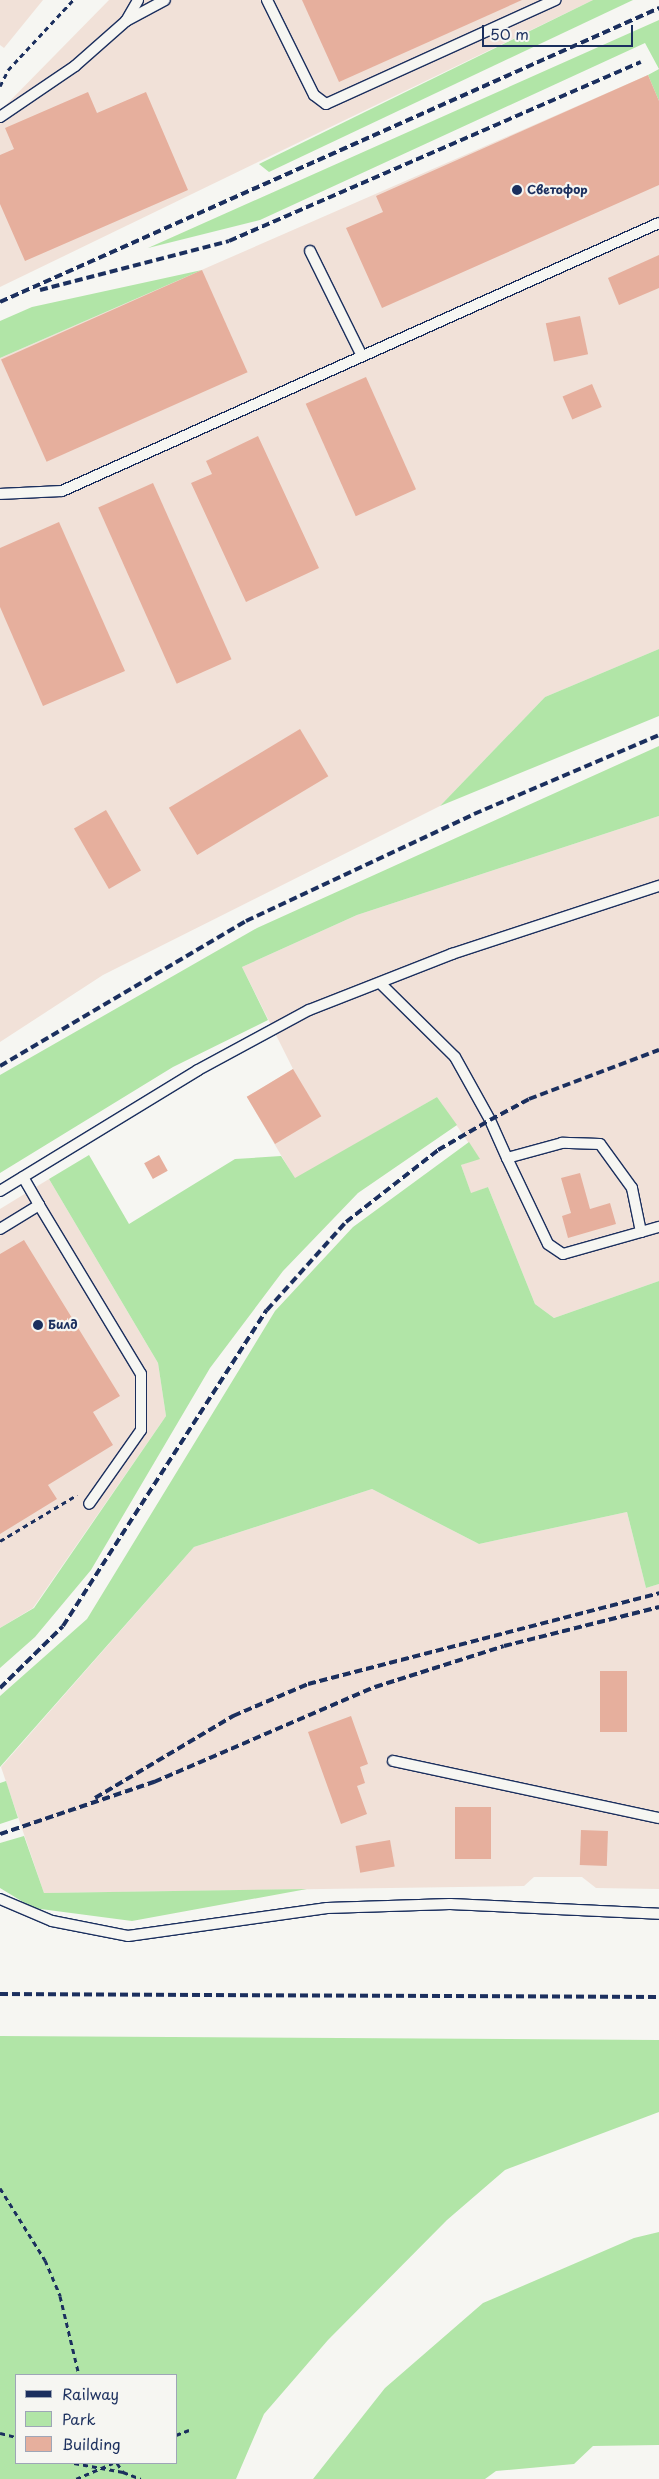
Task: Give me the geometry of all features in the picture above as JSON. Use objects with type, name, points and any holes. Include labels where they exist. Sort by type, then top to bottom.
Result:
[{"type":"lane","points":[[126,22],[138,0]]},
{"type":"lane","points":[[0,117],[74,66],[126,22],[165,0]]},
{"type":"lane","points":[[267,0],[314,95],[326,104],[555,0]]},
{"type":"lane","points":[[0,494],[62,491],[659,223]]},
{"type":"lane","points":[[310,251],[362,356]]},
{"type":"lane","points":[[0,1191],[198,1070],[310,1010],[380,982],[659,886]]},
{"type":"lane","points":[[380,982],[455,1057],[507,1158],[548,1244],[563,1254],[659,1227]]},
{"type":"lane","points":[[507,1158],[562,1143],[600,1144],[632,1188],[641,1232]]},
{"type":"lane","points":[[23,1177],[142,1378],[140,1430],[89,1504]]},
{"type":"lane","points":[[0,1229],[39,1205]]},
{"type":"lane","points":[[393,1761],[659,1818]]},
{"type":"lane","points":[[0,1899],[52,1921],[128,1936],[327,1908],[450,1904],[659,1914]]},
{"type":"path","points":[[0,86],[8,70],[73,0]]},
{"type":"path","points":[[0,1541],[84,1490]]},
{"type":"path","points":[[0,2188],[44,2260],[60,2296],[79,2374]]},
{"type":"path","points":[[178,2434],[189,2430]]},
{"type":"path","points":[[0,2433],[15,2436]]},
{"type":"path","points":[[77,2464],[98,2470],[123,2472],[141,2479]]},
{"type":"path","points":[[76,2479],[113,2464]]},
{"type":"path","points":[[116,2464],[123,2472]]},
{"type":"shaded area","points":[[0,0],[43,0],[4,48],[0,45]]},
{"type":"shaded area","points":[[109,0],[593,0],[0,287],[0,111]]},
{"type":"shaded area","points":[[648,75],[659,101],[659,649],[545,697],[440,806],[103,975],[0,1042],[0,358]]},
{"type":"shaded area","points":[[659,816],[659,1281],[554,1318],[535,1304],[488,1187],[471,1194],[461,1165],[479,1158],[437,1097],[295,1179],[247,1097],[293,1069],[242,967],[357,915]]},
{"type":"shaded area","points":[[49,1179],[158,1363],[166,1416],[33,1608],[0,1628],[0,1209]]},
{"type":"shaded area","points":[[372,1489],[479,1544],[627,1512],[646,1588],[659,1584],[659,1889],[596,1888],[582,1877],[534,1877],[524,1886],[44,1893],[1,1767],[194,1547]]},
{"type":"green space","points":[[593,0],[633,0],[269,172],[259,164]]},
{"type":"green space","points":[[659,20],[659,69],[645,43],[260,220],[148,248]]},
{"type":"green space","points":[[659,69],[659,101],[648,75]]},
{"type":"green space","points":[[202,270],[0,358],[0,321],[32,307]]},
{"type":"green space","points":[[659,649],[659,716],[440,806],[545,697]]},
{"type":"green space","points":[[659,746],[659,816],[357,915],[242,967],[268,1020],[173,1067],[0,1173],[0,1075],[257,928]]},
{"type":"green space","points":[[437,1097],[457,1125],[358,1193],[283,1271],[210,1368],[91,1570],[35,1637],[0,1668],[0,1628],[34,1608],[166,1416],[158,1363],[49,1179],[89,1155],[129,1224],[235,1159],[281,1156],[295,1178]]},
{"type":"green space","points":[[469,1142],[480,1159],[461,1165],[471,1193],[488,1187],[535,1304],[554,1318],[659,1281],[659,1584],[646,1588],[627,1512],[479,1544],[372,1489],[194,1547],[0,1767],[0,1696],[87,1619],[275,1311],[353,1227]]},
{"type":"green space","points":[[6,1781],[18,1818],[0,1824],[0,1783]]},
{"type":"green space","points":[[24,1836],[44,1893],[307,1889],[132,1921],[33,1908],[0,1888],[0,1843]]},
{"type":"green space","points":[[0,2036],[659,2040],[659,2112],[505,2170],[447,2220],[328,2340],[264,2414],[236,2479],[0,2479]]},
{"type":"green space","points":[[659,2232],[659,2445],[593,2446],[574,2464],[496,2471],[485,2479],[313,2479],[385,2388],[483,2303],[634,2238]]},
{"type":"building","points":[[302,0],[522,0],[339,82]]},
{"type":"building","name":"Светофор","points":[[648,75],[659,101],[659,185],[382,308],[346,228],[383,212],[376,196]]},
{"type":"building","points":[[88,92],[97,113],[146,92],[188,190],[25,261],[0,204],[0,155],[14,149],[5,128]]},
{"type":"building","points":[[659,255],[659,288],[619,305],[608,278]]},
{"type":"building","points":[[202,270],[248,372],[47,462],[1,359]]},
{"type":"building","points":[[580,316],[588,354],[554,361],[546,323]]},
{"type":"building","points":[[366,377],[416,489],[356,516],[306,404]]},
{"type":"building","points":[[592,384],[602,407],[572,420],[563,397]]},
{"type":"building","points":[[258,436],[319,568],[246,602],[191,483],[212,474],[206,461]]},
{"type":"building","points":[[153,483],[232,659],[177,684],[98,507]]},
{"type":"building","points":[[59,522],[125,671],[43,706],[0,607],[0,548]]},
{"type":"building","points":[[300,729],[328,776],[197,855],[169,808]]},
{"type":"building","points":[[106,810],[141,871],[109,889],[74,828]]},
{"type":"building","points":[[293,1069],[321,1116],[275,1144],[247,1097]]},
{"type":"building","points":[[159,1155],[168,1171],[153,1179],[144,1163]]},
{"type":"building","points":[[580,1173],[590,1209],[610,1203],[616,1224],[568,1238],[562,1216],[571,1213],[561,1178]]},
{"type":"building","name":"Билд","points":[[24,1240],[120,1396],[93,1412],[113,1445],[48,1485],[57,1499],[0,1534],[0,1254]]},
{"type":"building","points":[[600,1671],[627,1671],[627,1732],[600,1732]]},
{"type":"building","points":[[351,1716],[368,1764],[360,1767],[365,1783],[357,1786],[367,1814],[341,1824],[308,1732]]},
{"type":"building","points":[[455,1807],[491,1807],[491,1859],[455,1859]]},
{"type":"building","points":[[581,1830],[608,1831],[607,1866],[580,1865]]},
{"type":"building","points":[[390,1840],[395,1867],[360,1873],[356,1846]]},
{"type":"railway","points":[[0,302],[659,8]]},
{"type":"railway","points":[[40,290],[229,241],[641,62]]},
{"type":"railway","points":[[0,1066],[246,921],[474,814],[659,735]]},
{"type":"railway","points":[[0,1688],[63,1626],[267,1310],[346,1222],[438,1150],[490,1120],[529,1099],[659,1050]]},
{"type":"railway","points":[[95,1798],[233,1716],[308,1684],[659,1593]]},
{"type":"railway","points":[[0,1834],[154,1782],[375,1687],[504,1646],[659,1607]]},
{"type":"railway","points":[[0,1994],[659,1997]]},
{"type":"place","name":"Светофор","points":[[517,190]]},
{"type":"place","name":"Билд","points":[[38,1325]]}]
